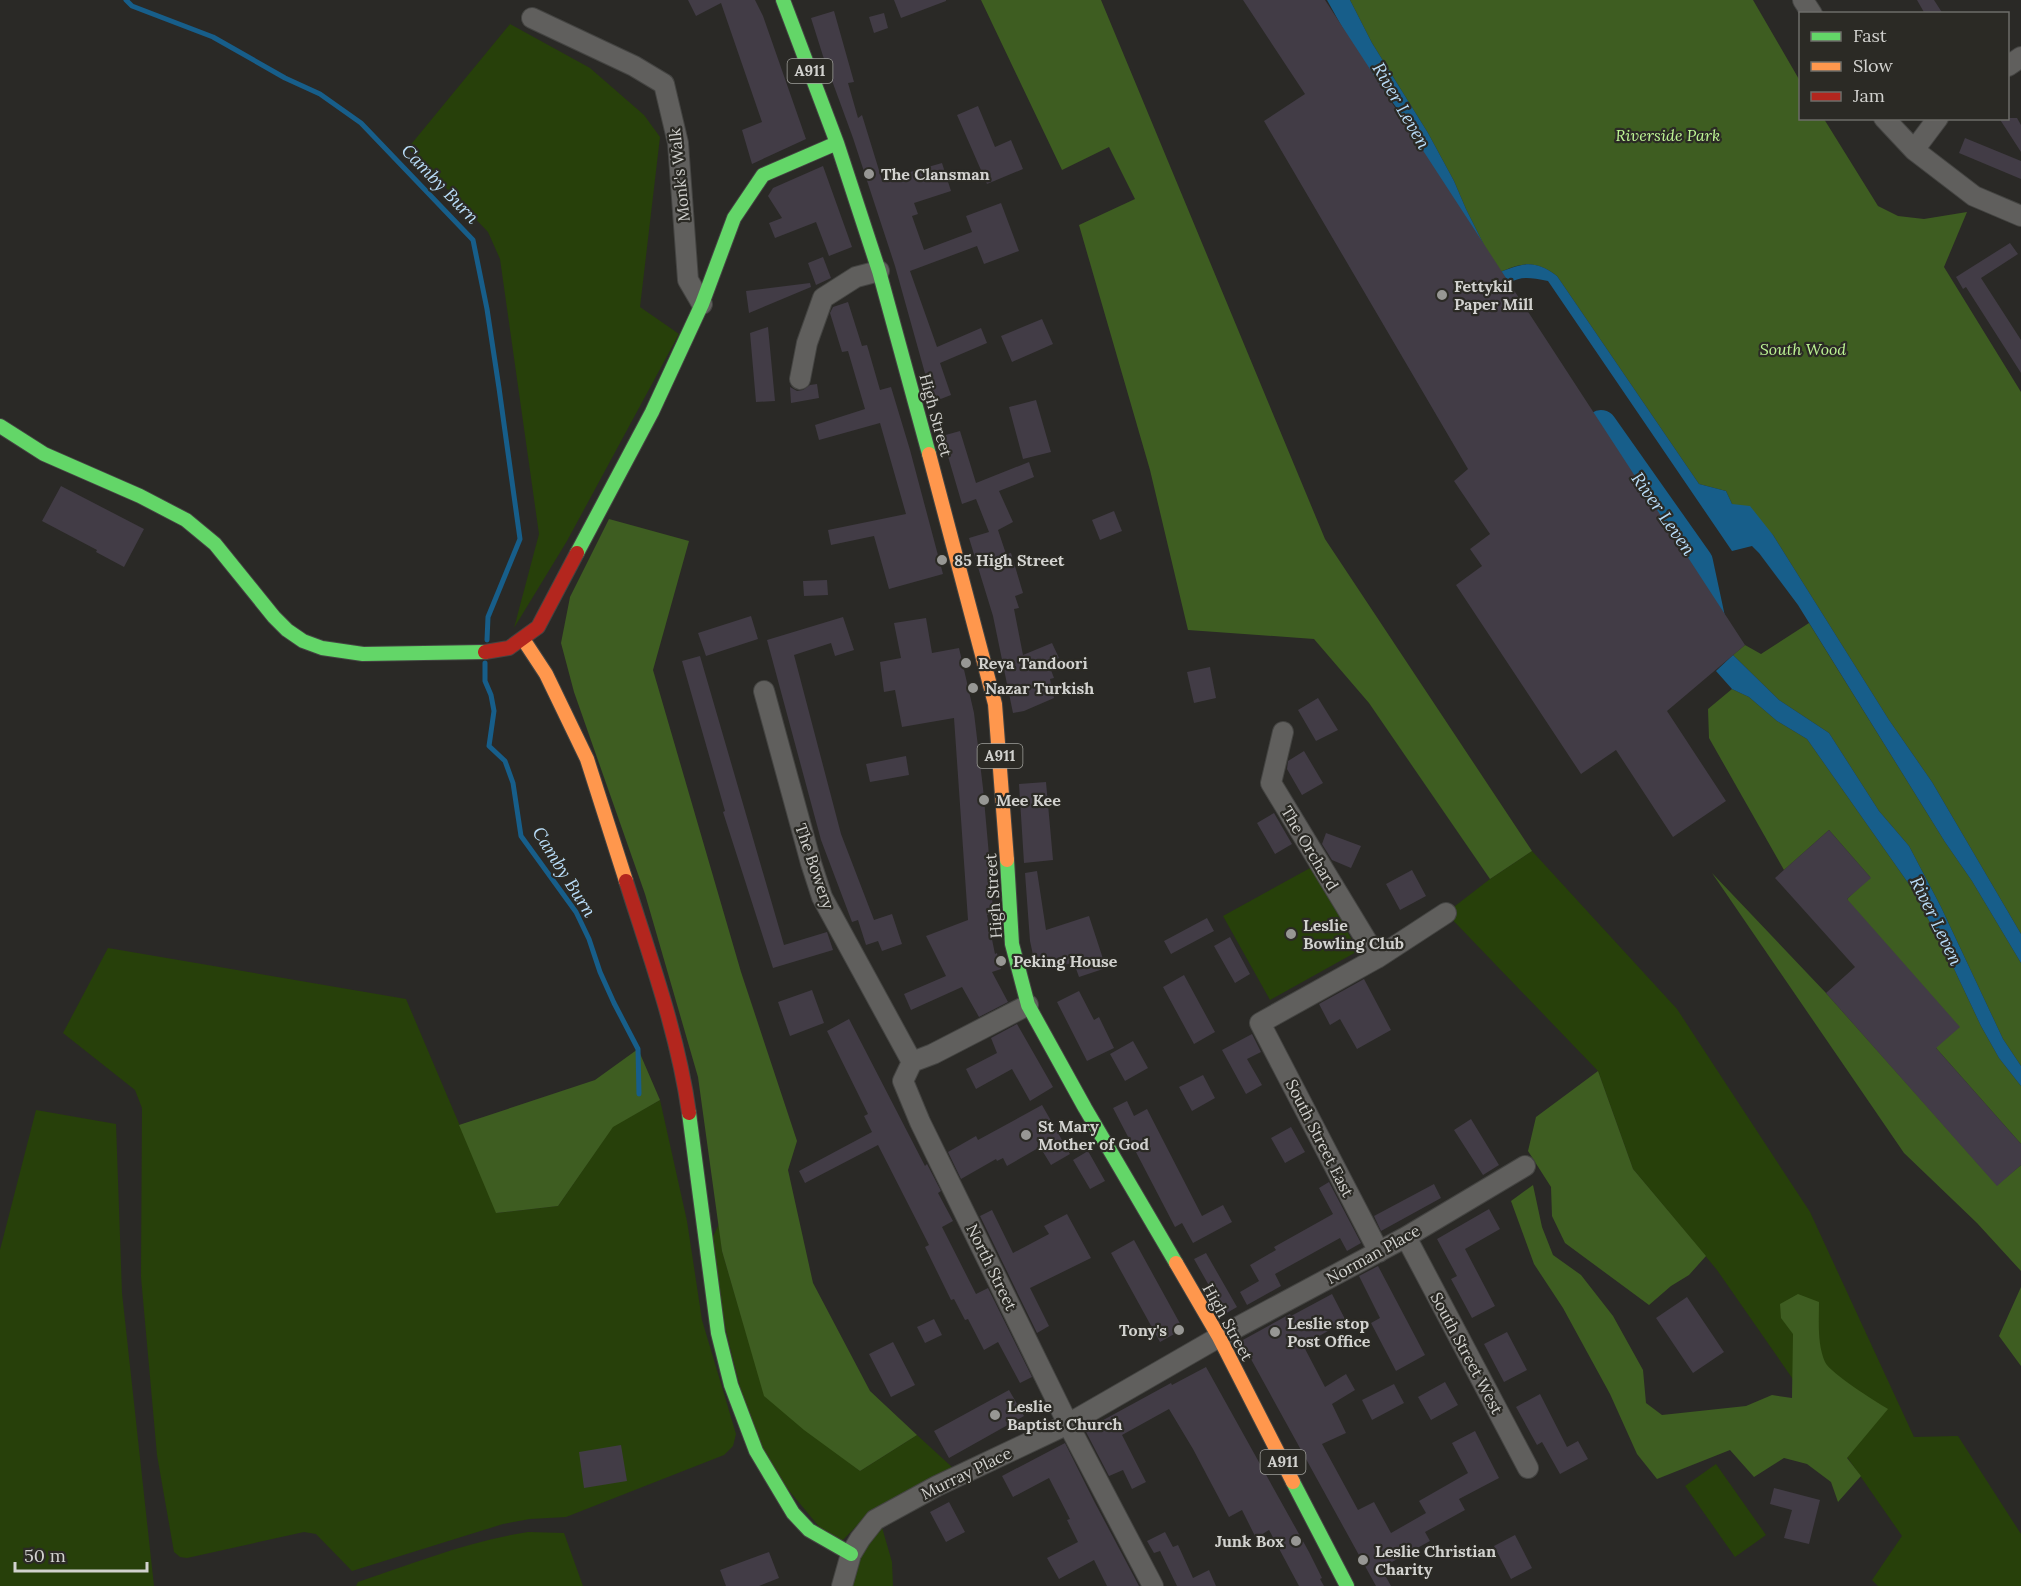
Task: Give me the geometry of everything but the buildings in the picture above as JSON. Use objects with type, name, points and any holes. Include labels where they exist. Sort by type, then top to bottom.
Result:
[{"type":"street","name":"A911","points":[[783,0],[837,143]]},
{"type":"street","name":"Monk's Walk","points":[[532,18],[634,66],[664,84],[678,143],[688,280],[702,304]]},
{"type":"street","points":[[1886,120],[1914,150],[1974,196],[2021,216]]},
{"type":"street","points":[[1914,150],[1936,120]]},
{"type":"street","name":"High Street","points":[[837,143],[900,343],[995,704],[1012,944],[1028,1005],[1085,1108],[1219,1337],[1347,1586]]},
{"type":"street","points":[[0,426],[37,451],[156,503],[198,528],[225,557],[268,612],[306,643],[347,653],[423,654],[503,650],[513,647],[538,627],[632,452],[702,304],[734,218],[763,175],[837,143]]},
{"type":"street","points":[[800,379],[807,343],[823,298],[856,278],[879,271]]},
{"type":"street","points":[[523,639],[546,674],[587,759],[660,989],[684,1077],[718,1333],[735,1394],[756,1451],[793,1513],[809,1530],[852,1554]]},
{"type":"street","name":"The Bowery","points":[[764,691],[822,897],[912,1062]]},
{"type":"street","name":"The Orchard","points":[[1282,732],[1271,783],[1377,958]]},
{"type":"street","points":[[1377,958],[1446,913]]},
{"type":"street","name":"South Street East","points":[[1377,958],[1260,1023],[1379,1252]]},
{"type":"street","points":[[912,1062],[933,1054],[1028,1005]]},
{"type":"street","name":"North Street","points":[[912,1062],[903,1081],[907,1095],[1068,1424],[1153,1586]]},
{"type":"street","name":"Norman Place","points":[[1219,1337],[1406,1237],[1525,1166]]},
{"type":"street","name":"South Street West","points":[[1406,1237],[1528,1468]]},
{"type":"street","name":"Murray Place","points":[[842,1586],[852,1554],[875,1520],[937,1486],[1068,1424],[1219,1337]]},
{"type":"green space","points":[[981,0],[1101,0],[1325,539],[1532,851],[1490,879],[1369,703],[1314,639],[1188,630],[1150,470],[1079,225],[1135,199],[1109,147],[1062,170]]},
{"type":"green space","name":"South Wood","points":[[1350,0],[1753,0],[1799,79],[1799,120],[1825,120],[1878,206],[1898,216],[1924,219],[1967,212],[1944,267],[2021,392],[2021,934],[1932,782],[1889,720],[1773,535],[1732,504],[1726,491],[1699,484],[1557,276],[1542,267],[1528,264],[1498,273],[1428,133],[1372,43]]},
{"type":"green space","points":[[510,24],[590,68],[644,115],[660,137],[640,307],[679,334],[567,541],[514,628],[539,534],[500,259],[488,232],[408,148]]},
{"type":"green space","points":[[609,519],[689,541],[653,670],[741,972],[797,1141],[788,1170],[813,1283],[870,1391],[917,1435],[860,1471],[804,1430],[764,1396],[722,1251],[698,1077],[645,894],[574,692],[561,643],[570,597]]},
{"type":"green space","points":[[1809,623],[1945,842],[1972,881],[2021,963],[2021,1066],[2003,1039],[1941,907],[1909,846],[1879,811],[1829,733],[1779,700],[1733,655],[1745,645],[1761,654]]},
{"type":"green space","points":[[1732,689],[1749,697],[1777,721],[1807,739],[1911,887],[1948,956],[1981,1026],[1999,1058],[2021,1086],[2021,1144],[1936,1048],[1847,899],[1870,877],[1829,830],[1784,870],[1709,738],[1708,709]]},
{"type":"green space","points":[[1532,851],[1677,1009],[1810,1212],[1914,1437],[1958,1436],[2021,1534],[2021,1586],[1878,1586],[1872,1580],[1902,1536],[1717,1270],[1633,1169],[1598,1071],[1446,913],[1490,879]]},
{"type":"green space","name":"Leslie Bowling Club","points":[[1312,867],[1358,951],[1270,1000],[1223,916]]},
{"type":"green space","points":[[1712,873],[1826,993],[1997,1185],[2021,1165],[2021,1271],[1977,1223],[1904,1153]]},
{"type":"green space","points":[[108,948],[406,999],[497,1213],[558,1206],[613,1126],[660,1100],[687,1221],[702,1320],[736,1434],[733,1446],[724,1455],[566,1517],[530,1519],[503,1524],[352,1571],[316,1534],[304,1532],[187,1558],[180,1557],[174,1552],[157,1455],[141,1277],[142,1108],[135,1090],[63,1033]]},
{"type":"green space","points":[[638,1049],[660,1100],[613,1127],[558,1206],[496,1213],[459,1125],[595,1080]]},
{"type":"green space","points":[[1598,1071],[1633,1169],[1706,1256],[1689,1275],[1671,1286],[1649,1305],[1565,1243],[1552,1216],[1551,1187],[1528,1151],[1536,1117]]},
{"type":"green space","points":[[36,1110],[116,1124],[122,1293],[154,1586],[0,1586],[0,1250]]},
{"type":"green space","points":[[1533,1185],[1542,1227],[1553,1255],[1581,1275],[1613,1316],[1643,1370],[1646,1403],[1662,1415],[1746,1406],[1772,1395],[1792,1398],[1793,1334],[1781,1318],[1780,1304],[1798,1294],[1819,1302],[1820,1340],[1825,1362],[1844,1380],[1888,1409],[1847,1458],[1861,1476],[1838,1502],[1831,1482],[1807,1464],[1784,1458],[1754,1477],[1730,1450],[1657,1479],[1637,1454],[1610,1394],[1563,1308],[1534,1264],[1511,1201]]},
{"type":"green space","points":[[719,1224],[722,1251],[765,1396],[860,1471],[917,1435],[953,1468],[872,1510],[836,1547],[756,1451],[706,1251]]},
{"type":"green space","points":[[2021,1287],[2021,1366],[1999,1336]]},
{"type":"green space","points":[[1716,1464],[1766,1535],[1735,1557],[1685,1486]]},
{"type":"green space","points":[[881,1524],[892,1562],[893,1586],[842,1586],[852,1554]]},
{"type":"green space","points":[[528,1532],[564,1533],[583,1586],[356,1586],[358,1582],[442,1553]]},
{"type":"water","points":[[1327,0],[1350,0],[1372,43],[1428,133],[1498,273],[1528,264],[1542,267],[1557,276],[1699,484],[1726,491],[1732,504],[1750,506],[1773,535],[1889,720],[1932,782],[2021,934],[2021,963],[1798,605],[1752,546],[1732,551],[1548,281],[1518,279],[1506,285],[1493,297],[1434,174],[1398,110],[1351,43]]},
{"type":"water","points":[[1733,655],[1779,700],[1829,733],[1879,811],[1909,846],[1941,907],[2003,1039],[2021,1066],[2021,1086],[1999,1058],[1981,1026],[1948,956],[1911,887],[1807,739],[1777,721],[1749,697],[1732,689],[1716,671]]},
{"type":"waterway","name":"Camby Burn","points":[[126,0],[132,6],[213,37],[285,78],[320,94],[361,123],[473,240],[487,309],[520,539],[488,617],[487,640]]},
{"type":"waterway","name":"River Leven","points":[[1601,426],[1697,562],[1709,618]]},
{"type":"waterway","name":"Camby Burn","points":[[485,663],[485,681],[494,711],[489,746],[505,761],[513,783],[521,836],[576,912],[589,939],[600,972],[638,1049],[639,1094]]},
{"type":"traffic: fast","points":[[783,0],[837,143],[879,271],[929,454]]},
{"type":"traffic: fast","points":[[577,553],[652,412],[702,304],[734,218],[763,175],[837,143]]},
{"type":"traffic: fast","points":[[0,426],[44,454],[140,496],[186,520],[215,544],[274,617],[303,641],[322,648],[363,654],[485,652]]},
{"type":"traffic: fast","points":[[1007,860],[1012,944],[1028,1005],[1085,1108],[1176,1263]]},
{"type":"traffic: fast","points":[[689,1113],[718,1333],[731,1385],[756,1451],[793,1513],[809,1530],[851,1554]]},
{"type":"traffic: fast","points":[[1293,1482],[1347,1586]]},
{"type":"traffic: slow","points":[[929,454],[995,704],[1007,860]]},
{"type":"traffic: slow","points":[[523,639],[546,674],[587,759],[626,881]]},
{"type":"traffic: slow","points":[[1176,1263],[1219,1337],[1293,1482]]},
{"type":"traffic: jam","points":[[485,652],[509,648],[538,627],[577,553]]},
{"type":"traffic: jam","points":[[626,881],[671,1025],[689,1113]]},
{"type":"place","name":"The Clansman","points":[[869,174]]},
{"type":"place","name":"Fettykil Paper Mill","points":[[1442,295]]},
{"type":"place","name":"85 High Street","points":[[942,560]]},
{"type":"place","name":"Reya Tandoori","points":[[966,663]]},
{"type":"place","name":"Nazar Turkish","points":[[973,688]]},
{"type":"place","name":"Mee Kee","points":[[984,800]]},
{"type":"place","name":"Leslie Bowling Club","points":[[1291,934]]},
{"type":"place","name":"Peking House","points":[[1001,961]]},
{"type":"place","name":"St Mary Mother of God","points":[[1026,1135]]},
{"type":"place","name":"Tony's","points":[[1179,1330]]},
{"type":"place","name":"Leslie stop Post Office","points":[[1275,1332]]},
{"type":"place","name":"Leslie Baptist Church","points":[[995,1415]]},
{"type":"place","name":"Junk Box","points":[[1296,1541]]},
{"type":"place","name":"Leslie Christian Charity","points":[[1363,1560]]},
{"type":"park label","name":"Riverside Park","points":[[1668,135]]}]
